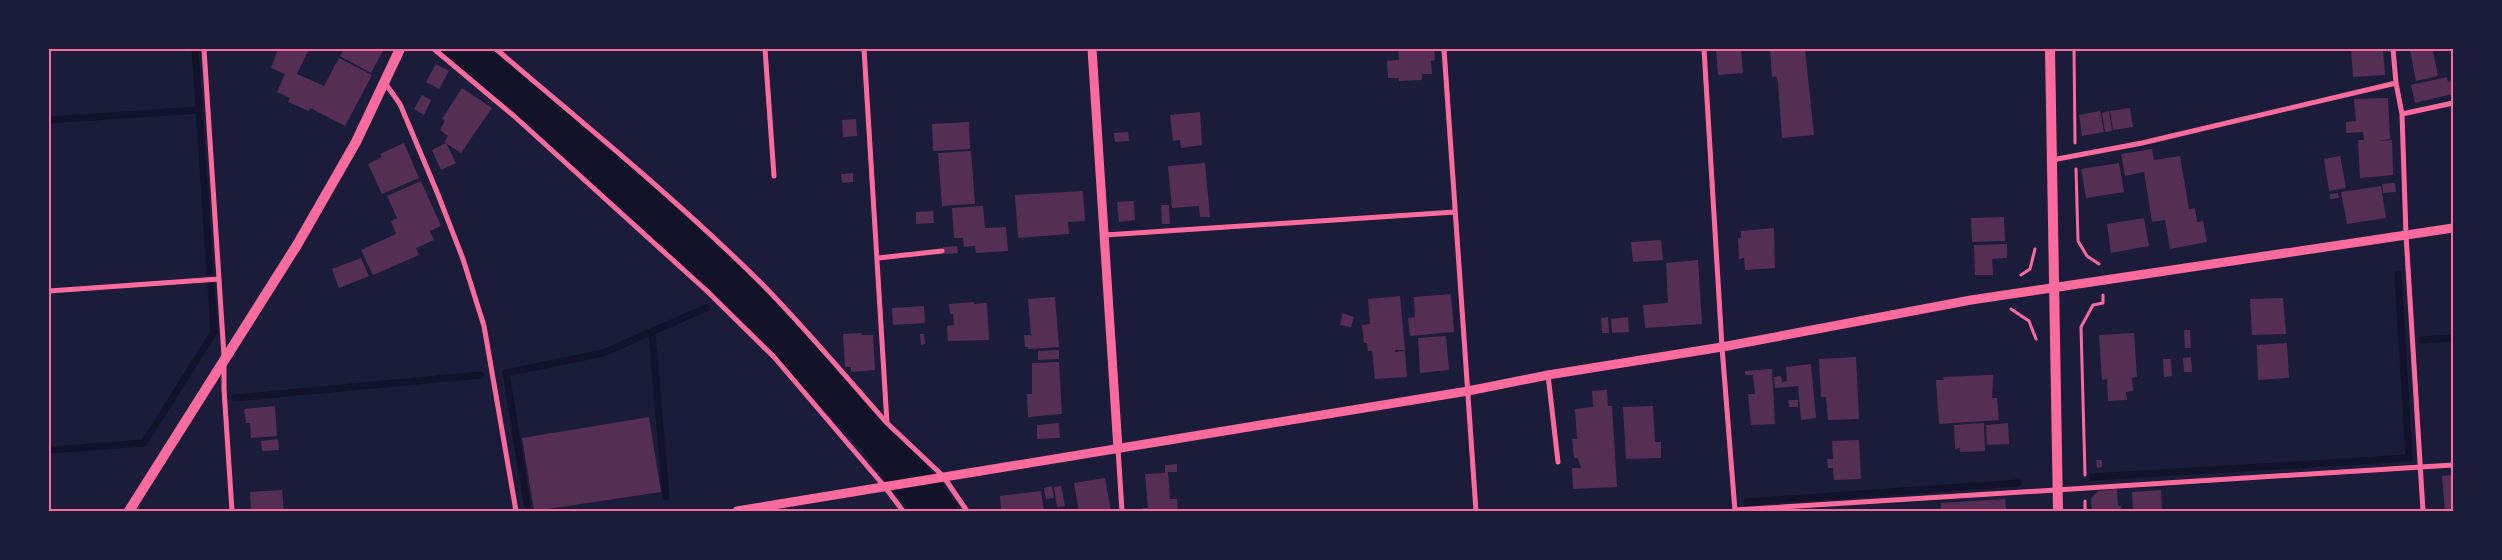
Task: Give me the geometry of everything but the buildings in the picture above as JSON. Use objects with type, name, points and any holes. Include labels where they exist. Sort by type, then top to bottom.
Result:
[{"type":"main road","points":[[130,511],[302,236],[356,142],[386,83],[400,49]]},
{"type":"main road","points":[[2050,49],[2058,511]]},
{"type":"street","points":[[204,49],[232,511]]},
{"type":"street","points":[[434,49],[514,116],[708,292],[774,357],[887,487],[903,511]]},
{"type":"street","points":[[496,49],[678,205],[761,284],[807,332],[968,511]]},
{"type":"street","points":[[765,49],[774,176]]},
{"type":"street","points":[[864,49],[887,423]]},
{"type":"street","points":[[1092,49],[1106,235],[1122,511]]},
{"type":"street","points":[[1444,49],[1476,511]]},
{"type":"street","points":[[1704,49],[1722,347],[1735,511],[2085,487],[2453,465]]},
{"type":"street","points":[[2392,49],[2402,114],[2406,235],[2423,511]]},
{"type":"street","points":[[386,83],[400,104],[438,192],[463,260],[481,317],[516,511]]},
{"type":"street","points":[[2052,160],[2187,133],[2396,83]]},
{"type":"street","points":[[2402,114],[2453,103]]},
{"type":"street","points":[[1106,235],[1454,212]]},
{"type":"street","points":[[737,511],[1468,391],[1548,375],[1722,347],[2009,295],[2453,228]]},
{"type":"street","points":[[878,258],[942,252]]},
{"type":"street","points":[[49,291],[219,279]]},
{"type":"street","points":[[1548,375],[1558,462]]},
{"type":"path","points":[[2019,277],[2030,269],[2035,251],[2035,242]]},
{"type":"path","points":[[2085,511],[2081,327],[2093,305],[2104,303],[2101,281]]},
{"type":"path","points":[[2009,295],[2012,311],[2029,321],[2036,336],[2037,346]]},
{"type":"waterway","points":[[195,49],[210,272]]},
{"type":"waterway","points":[[463,49],[612,177],[728,283],[868,426],[937,511]]},
{"type":"waterway","points":[[49,120],[199,110]]},
{"type":"waterway","points":[[2093,477],[2409,458],[2398,274]]},
{"type":"waterway","points":[[49,450],[144,443],[214,332],[211,286]]},
{"type":"waterway","points":[[527,504],[506,373],[603,353],[706,308]]},
{"type":"waterway","points":[[652,332],[666,497]]},
{"type":"waterway","points":[[2422,340],[2453,338]]},
{"type":"waterway","points":[[235,398],[480,375]]},
{"type":"waterway","points":[[1747,502],[2018,483]]}]
